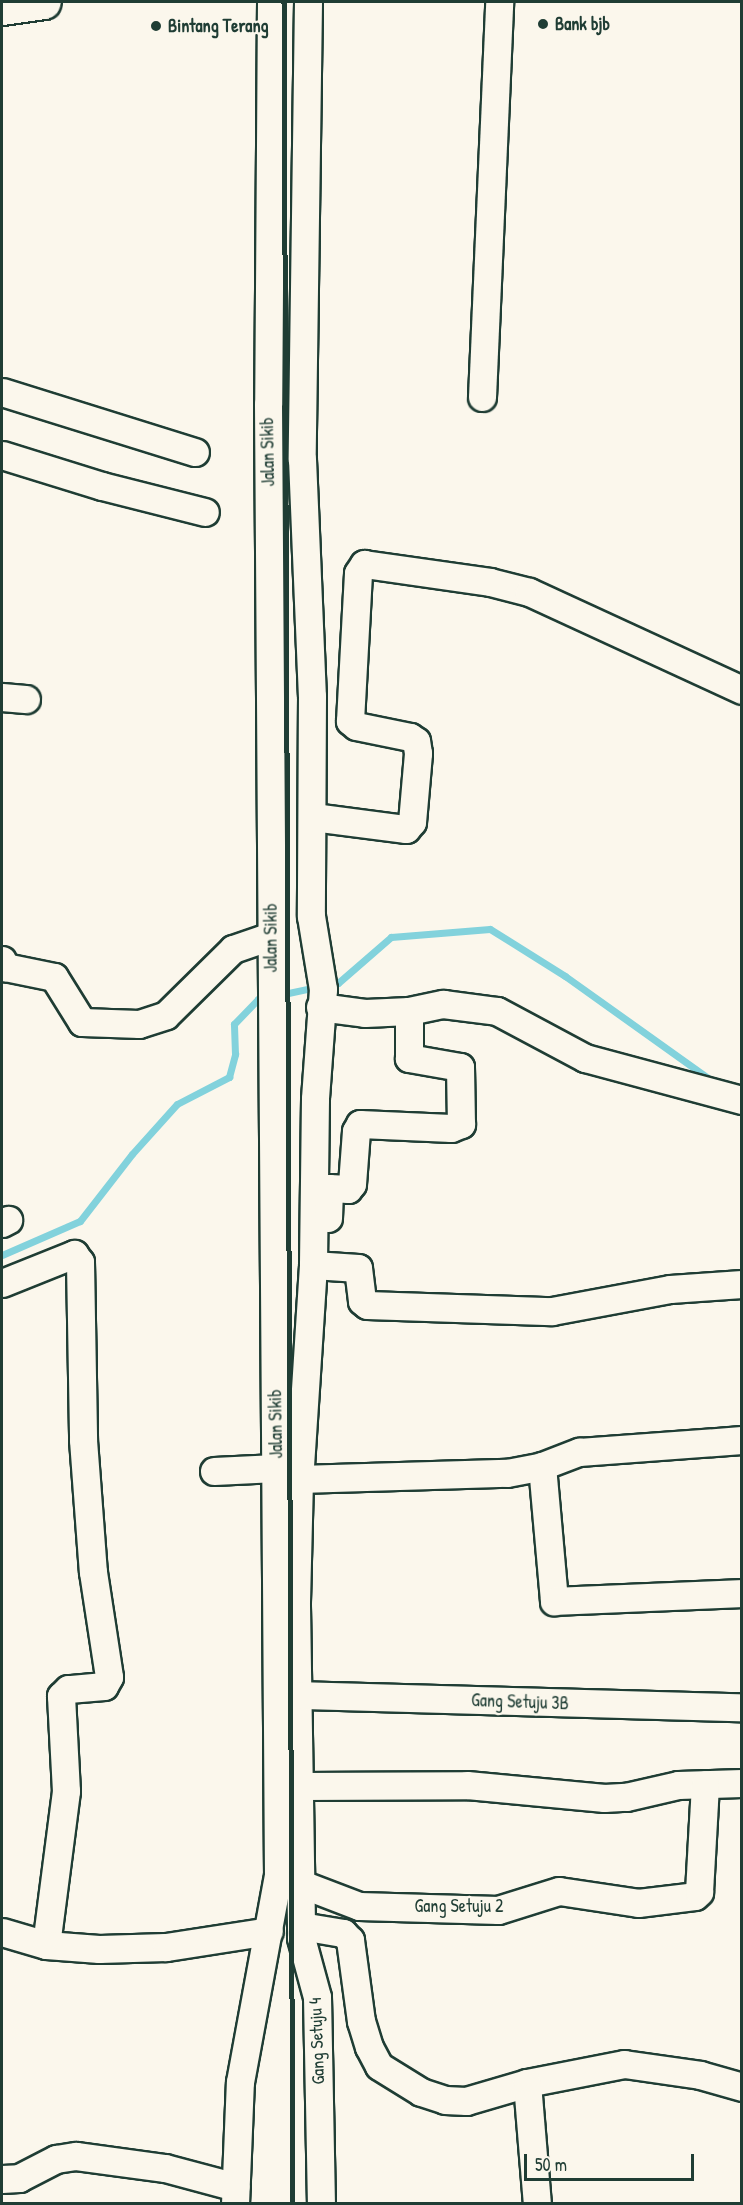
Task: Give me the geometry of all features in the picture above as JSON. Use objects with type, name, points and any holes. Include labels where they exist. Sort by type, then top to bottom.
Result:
[{"type":"main road","points":[[2,8],[44,2]]},
{"type":"street","name":"Jalan Sikib","points":[[271,2],[267,177],[272,936],[287,1473],[290,1879]]},
{"type":"street","points":[[2,2179],[19,2178],[56,2159],[76,2156],[165,2168],[235,2195],[240,2082],[269,1931],[290,1879],[301,1786],[299,1695],[287,1473],[313,1265],[322,998],[311,916],[313,817],[311,663],[302,459],[308,2]]},
{"type":"street","points":[[482,397],[499,2]]},
{"type":"street","points":[[2,392],[195,452]]},
{"type":"street","points":[[2,455],[102,486],[205,512]]},
{"type":"street","points":[[313,817],[406,829],[411,825],[418,753],[416,741],[352,723],[352,662],[358,573],[364,564],[376,563],[530,592],[741,690]]},
{"type":"street","points":[[311,663],[352,662]]},
{"type":"street","points":[[2,960],[5,967],[54,976],[82,1022],[139,1024],[166,1015],[233,949],[272,936]]},
{"type":"street","points":[[322,998],[365,1012],[409,1011],[443,1004],[497,1011],[585,1058],[741,1100]]},
{"type":"street","points":[[328,1234],[329,1188],[348,1189],[352,1184],[356,1131],[360,1124],[451,1128],[461,1124],[460,1067],[409,1058],[409,1011]]},
{"type":"street","points":[[2,1283],[74,1254],[80,1262],[83,1440],[93,1572],[109,1677],[104,1686],[68,1689],[61,1696],[66,1791],[46,1945]]},
{"type":"street","points":[[313,1265],[358,1268],[362,1301],[367,1305],[552,1311],[670,1289],[741,1284]]},
{"type":"street","points":[[214,1471],[507,1473],[542,1466],[579,1452],[741,1440]]},
{"type":"street","points":[[542,1466],[554,1601],[741,1593]]},
{"type":"street","name":"Gang Setuju 3B","points":[[299,1695],[741,1707]]},
{"type":"street","points":[[301,1786],[467,1785],[604,1798],[705,1784],[741,1783]]},
{"type":"street","name":"Gang Setuju 2","points":[[290,1879],[359,1906],[498,1910],[559,1891],[638,1903],[695,1896],[699,1892],[705,1784]]},
{"type":"street","name":"Gang Setuju 4","points":[[290,1879],[301,1926],[301,1938],[317,1997],[321,2204]]},
{"type":"street","points":[[301,1926],[343,1933],[350,1940],[361,2021],[369,2047],[379,2066],[397,2080],[446,2100],[466,2101],[527,2083],[624,2064],[700,2075],[741,2087]]},
{"type":"street","points":[[2,1932],[46,1945],[166,1947],[269,1931]]},
{"type":"street","points":[[527,2083],[537,2204]]},
{"type":"waterway","points":[[329,985],[338,983],[391,937],[490,929],[565,976],[712,1081]]},
{"type":"waterway","points":[[279,995],[318,987]]},
{"type":"waterway","points":[[2,1255],[80,1221],[132,1154],[177,1104],[229,1077],[235,1054],[234,1024],[258,999],[265,998]]},
{"type":"railway","points":[[284,2],[293,2204]]},
{"type":"place","name":"Bank bjb","points":[[543,24]]},
{"type":"place","name":"Bintang Terang","points":[[156,26]]}]
